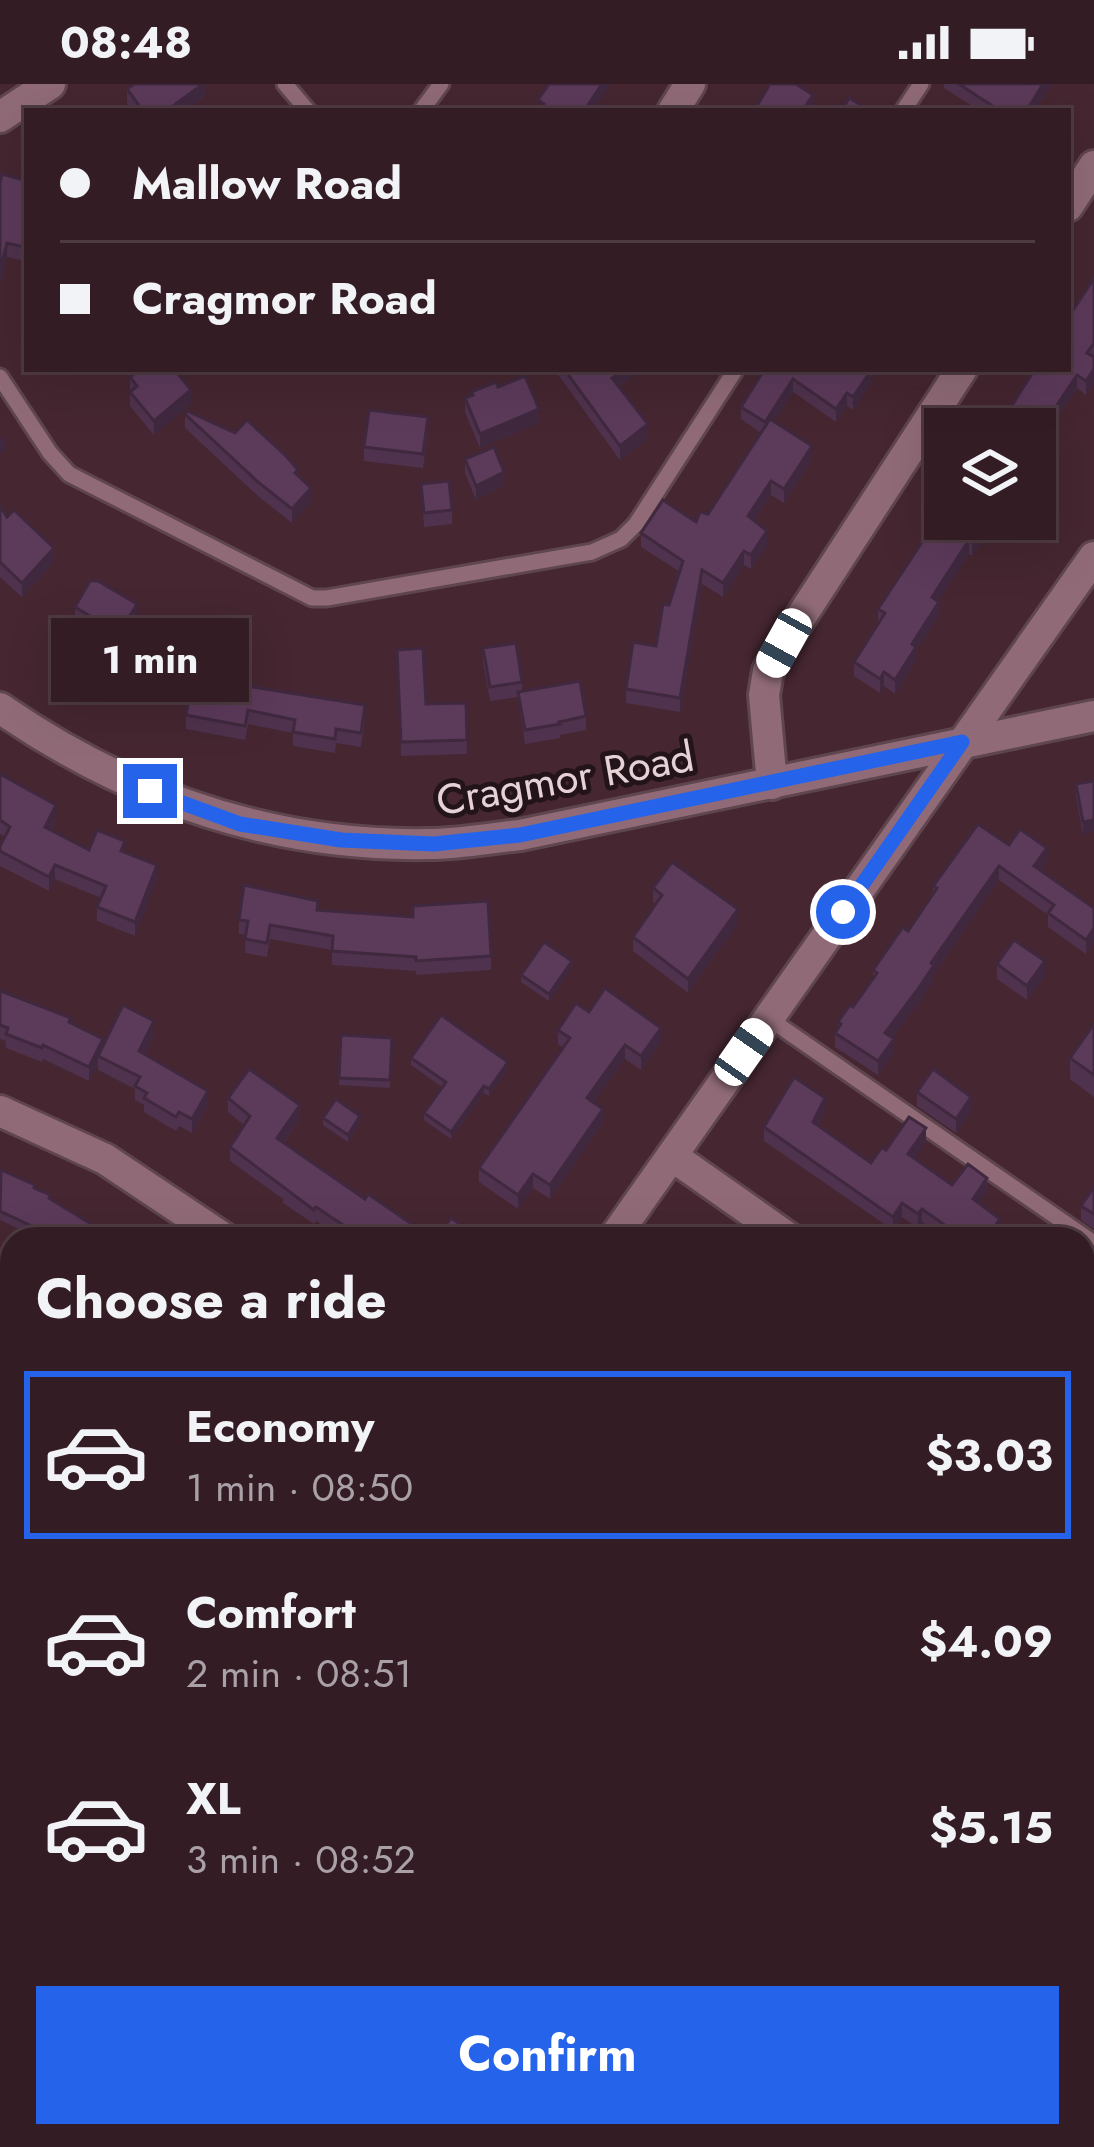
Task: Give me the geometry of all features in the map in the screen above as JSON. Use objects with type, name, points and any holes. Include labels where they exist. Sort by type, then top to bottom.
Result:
[{"type":"street","points":[[0,118],[52,94]]},
{"type":"street","points":[[1071,201],[1094,166]]},
{"type":"street","points":[[772,784],[764,695],[768,671],[960,372]]},
{"type":"street","points":[[622,1227],[1094,557]]},
{"type":"street","name":"Cragmor Road","points":[[0,708],[116,776],[184,805],[240,824],[375,844],[434,844],[520,835],[1094,716]]},
{"type":"street","points":[[0,1111],[105,1159],[207,1227]]},
{"type":"street","points":[[672,1156],[773,1227]]},
{"type":"lane","points":[[285,84],[305,108]]},
{"type":"lane","points":[[0,376],[69,475],[312,598],[327,598],[592,552],[621,539],[636,524],[734,372]]},
{"type":"lane","points":[[768,1018],[1071,1227]]},
{"type":"building","points":[[134,84],[203,84],[170,108],[141,108],[127,89]]},
{"type":"building","points":[[549,84],[602,84],[586,108],[541,108],[544,104],[538,100]]},
{"type":"building","points":[[770,84],[796,84],[813,95],[804,108],[756,108]]},
{"type":"building","points":[[959,84],[1043,84],[1031,108],[989,108]]},
{"type":"building","points":[[849,98],[866,108],[844,108]]},
{"type":"building","points":[[2,174],[24,180],[24,247],[7,243],[0,270]]},
{"type":"building","points":[[1094,278],[1094,343],[1087,353],[1094,357],[1094,369],[1086,381],[1077,375],[1055,408],[1010,408],[1033,372],[1071,372],[1071,313]]},
{"type":"building","points":[[136,372],[176,372],[191,390],[154,421],[130,392],[137,386],[130,377]]},
{"type":"building","points":[[566,372],[621,372],[612,378],[648,424],[620,446]]},
{"type":"building","points":[[763,372],[870,372],[853,397],[847,393],[836,409],[793,379],[765,422],[741,407]]},
{"type":"building","points":[[525,376],[539,409],[480,434],[465,398],[496,382],[498,387]]},
{"type":"building","points":[[369,410],[428,417],[423,454],[364,447]]},
{"type":"building","points":[[187,411],[235,433],[247,420],[286,456],[311,488],[292,509]]},
{"type":"building","points":[[770,419],[812,446],[784,489],[771,481],[748,516],[767,531],[751,555],[744,551],[723,583],[702,570],[680,698],[626,689],[633,642],[656,646],[663,604],[669,605],[683,561],[641,533],[663,500],[696,522],[700,512],[708,514]]},
{"type":"building","points":[[494,447],[504,472],[476,486],[465,459]]},
{"type":"building","points":[[449,481],[452,510],[424,513],[421,484]]},
{"type":"building","points":[[0,506],[7,517],[14,510],[54,548],[22,583],[0,562]]},
{"type":"building","points":[[924,539],[969,540],[932,597],[939,602],[895,680],[884,672],[880,679],[854,662],[885,613],[878,609]]},
{"type":"building","points":[[90,581],[137,604],[119,634],[171,665],[158,688],[149,688],[83,650],[100,622],[75,607]]},
{"type":"building","points":[[516,643],[522,682],[490,687],[483,648]]},
{"type":"building","points":[[423,648],[426,704],[466,703],[467,740],[401,742],[397,650]]},
{"type":"building","points":[[193,680],[365,705],[361,733],[336,729],[335,739],[293,732],[295,720],[248,710],[245,726],[186,715]]},
{"type":"building","points":[[580,681],[586,716],[525,730],[518,692]]},
{"type":"building","points":[[0,774],[56,805],[45,827],[89,850],[97,830],[125,841],[121,851],[157,865],[135,922],[97,907],[106,886],[55,865],[49,877],[0,851],[10,827],[0,820]]},
{"type":"building","points":[[1094,781],[1094,820],[1083,822],[1076,784]]},
{"type":"building","points":[[978,824],[1009,845],[1020,829],[1047,848],[1034,866],[1094,908],[1094,928],[1086,940],[1048,913],[1054,905],[999,866],[885,1033],[894,1039],[878,1061],[835,1033],[838,1022],[877,973],[873,970],[903,927],[908,931],[937,888],[933,886]]},
{"type":"building","points":[[672,862],[738,909],[688,979],[633,937],[662,895],[653,888]]},
{"type":"building","points":[[244,885],[318,901],[317,910],[413,917],[413,906],[488,901],[491,956],[416,961],[416,957],[332,951],[333,936],[270,925],[267,943],[245,939],[248,921],[239,920]]},
{"type":"building","points":[[1014,940],[1045,961],[1027,986],[997,964]]},
{"type":"building","points":[[544,942],[572,961],[549,994],[521,975]]},
{"type":"building","points":[[605,988],[661,1028],[641,1056],[625,1045],[587,1098],[603,1109],[550,1185],[533,1174],[518,1195],[479,1168],[570,1038],[558,1030],[576,1003],[589,1012]]},
{"type":"building","points":[[0,991],[71,1018],[69,1022],[103,1039],[89,1067],[6,1034],[8,1028],[0,1025]]},
{"type":"building","points":[[123,1005],[154,1021],[139,1051],[208,1091],[192,1119],[179,1112],[176,1117],[144,1098],[147,1093],[135,1086],[140,1077],[98,1056]]},
{"type":"building","points":[[441,1015],[508,1062],[451,1132],[424,1113],[446,1082],[411,1058]]},
{"type":"building","points":[[1094,1024],[1094,1075],[1070,1058]]},
{"type":"building","points":[[341,1035],[392,1038],[390,1080],[339,1078]]},
{"type":"building","points":[[249,1069],[300,1105],[277,1138],[365,1199],[368,1194],[416,1227],[346,1227],[314,1210],[230,1147],[250,1116],[228,1098]]},
{"type":"building","points":[[933,1069],[971,1097],[956,1119],[917,1092]]},
{"type":"building","points":[[794,1077],[825,1098],[813,1122],[871,1163],[909,1117],[926,1128],[908,1154],[952,1185],[968,1164],[987,1178],[973,1199],[1000,1219],[994,1227],[948,1227],[922,1209],[918,1214],[902,1203],[893,1217],[764,1127]]},
{"type":"building","points":[[336,1099],[360,1116],[348,1135],[323,1118]]},
{"type":"building","points":[[1,1170],[35,1185],[96,1227],[34,1227],[0,1211]]},
{"type":"building","points":[[1094,1187],[1094,1214],[1081,1206]]},
{"type":"route","points":[[150,791],[240,824],[375,844],[434,844],[520,835],[962,742],[843,912]]}]
